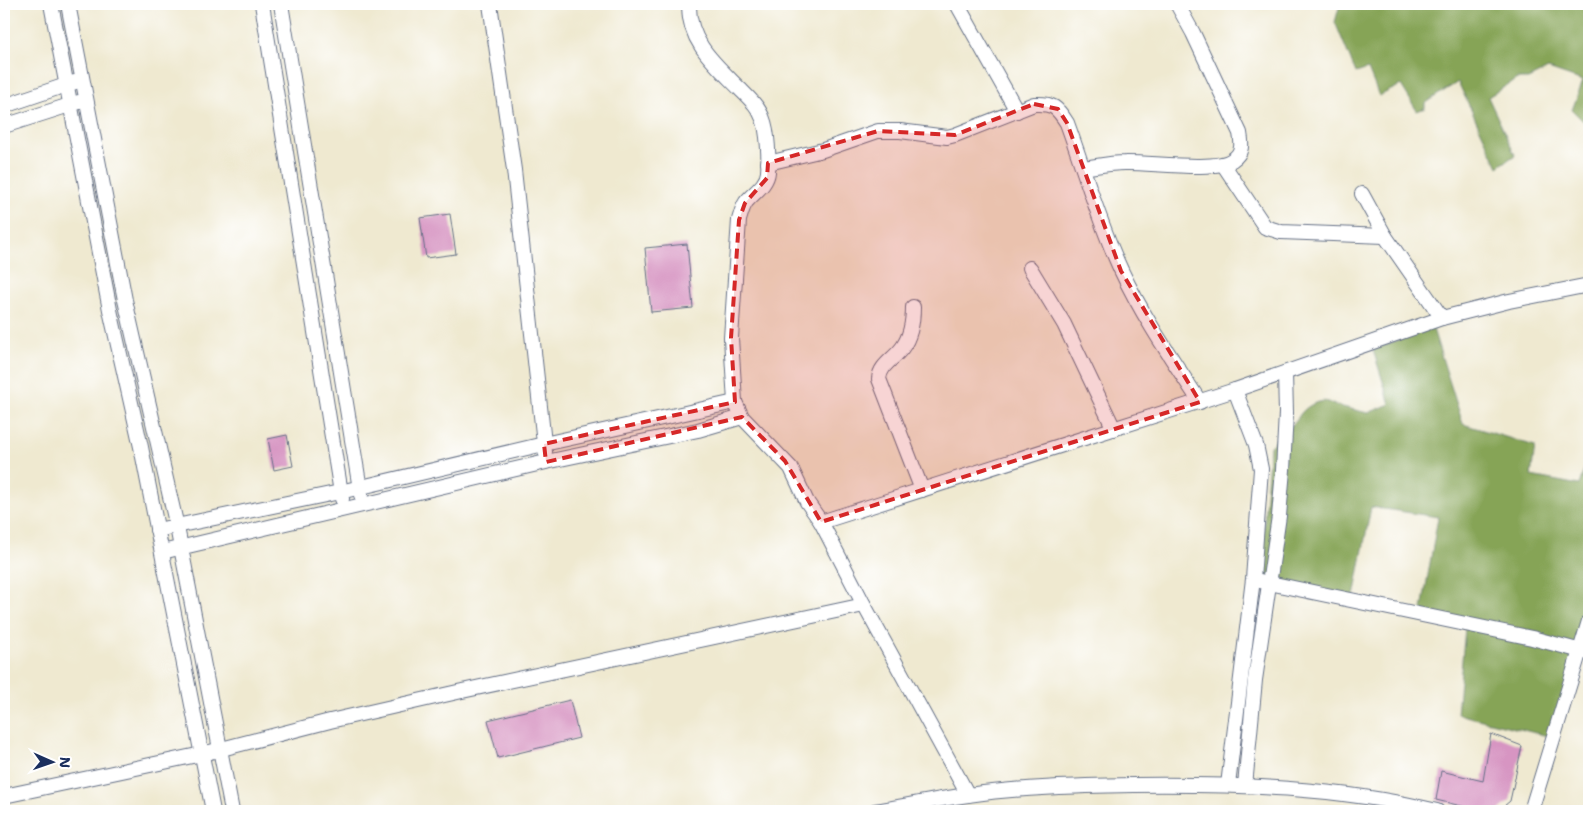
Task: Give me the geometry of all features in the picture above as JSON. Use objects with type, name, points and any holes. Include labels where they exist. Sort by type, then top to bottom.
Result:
[{"type":"street","points":[[52,4],[110,310],[131,400],[213,811]]},
{"type":"street","points":[[68,4],[125,300],[178,527],[232,811]]},
{"type":"street","points":[[262,4],[344,510]]},
{"type":"street","points":[[281,4],[364,505]]},
{"type":"street","points":[[490,4],[514,170],[546,462]]},
{"type":"street","points":[[689,4],[691,24],[703,51],[749,98],[764,120],[768,163],[767,178],[745,202],[739,220],[732,338],[735,402],[742,417],[791,468],[807,502],[820,522],[968,795]]},
{"type":"street","points":[[957,4],[1017,111]]},
{"type":"street","points":[[1083,168],[1123,163],[1222,164],[1232,160],[1240,153],[1242,144],[1240,133],[1193,33],[1177,4]]},
{"type":"street","points":[[4,106],[83,80]]},
{"type":"street","points":[[4,126],[87,100]]},
{"type":"street","points":[[768,163],[822,150],[878,131],[887,130],[947,137],[1034,104],[1046,104],[1058,109],[1068,123],[1101,222],[1121,271],[1143,312],[1200,402]]},
{"type":"street","points":[[1222,164],[1261,222],[1270,230],[1385,236]]},
{"type":"street","points":[[1362,194],[1385,236],[1442,318]]},
{"type":"street","points":[[1030,268],[1064,324],[1114,429]]},
{"type":"street","points":[[820,522],[1200,402],[1442,318],[1509,301],[1589,285]]},
{"type":"street","points":[[913,307],[909,336],[902,348],[881,370],[880,380],[922,490]]},
{"type":"street","points":[[1245,786],[1255,680],[1283,470],[1286,413],[1285,373]]},
{"type":"street","points":[[1228,784],[1253,579],[1261,469],[1256,445],[1235,390]]},
{"type":"street","points":[[157,530],[360,488],[544,444],[735,402]]},
{"type":"street","points":[[162,552],[546,462],[698,430],[742,417]]},
{"type":"street","points":[[1253,579],[1506,632],[1585,651]]},
{"type":"street","points":[[4,796],[202,754],[330,721],[462,691],[864,605]]},
{"type":"street","points":[[1531,811],[1585,651],[1589,621]]},
{"type":"street","points":[[875,811],[968,795],[1084,786],[1228,784],[1366,798],[1437,811]]},
{"type":"highlighted area","points":[[1034,104],[1058,109],[1067,123],[1121,271],[1200,402],[821,522],[785,461],[742,417],[546,462],[544,444],[735,402],[731,338],[739,220],[745,203],[767,178],[768,163],[878,131],[955,135]]},
{"type":"green space","points":[[1340,4],[1589,4],[1589,127],[1572,110],[1583,81],[1548,69],[1528,79],[1517,79],[1488,97],[1515,155],[1498,167],[1458,82],[1425,103],[1425,108],[1417,111],[1401,85],[1379,96],[1368,69],[1356,73],[1335,22]]},
{"type":"green space","points":[[1432,326],[1463,424],[1535,446],[1531,476],[1579,485],[1589,454],[1589,626],[1552,737],[1457,714],[1465,628],[1421,615],[1438,517],[1371,507],[1353,602],[1259,585],[1270,446],[1297,420],[1303,411],[1313,404],[1324,401],[1368,413],[1390,404],[1373,350]]},
{"type":"building","points":[[450,214],[456,254],[426,258],[420,218]]},
{"type":"building","points":[[687,244],[693,308],[651,312],[645,248]]},
{"type":"building","points":[[287,435],[293,466],[274,470],[268,439]]},
{"type":"building","points":[[570,700],[579,738],[498,758],[488,720]]},
{"type":"building","points":[[1491,734],[1522,746],[1510,801],[1498,811],[1483,811],[1436,800],[1441,771],[1483,781]]}]
